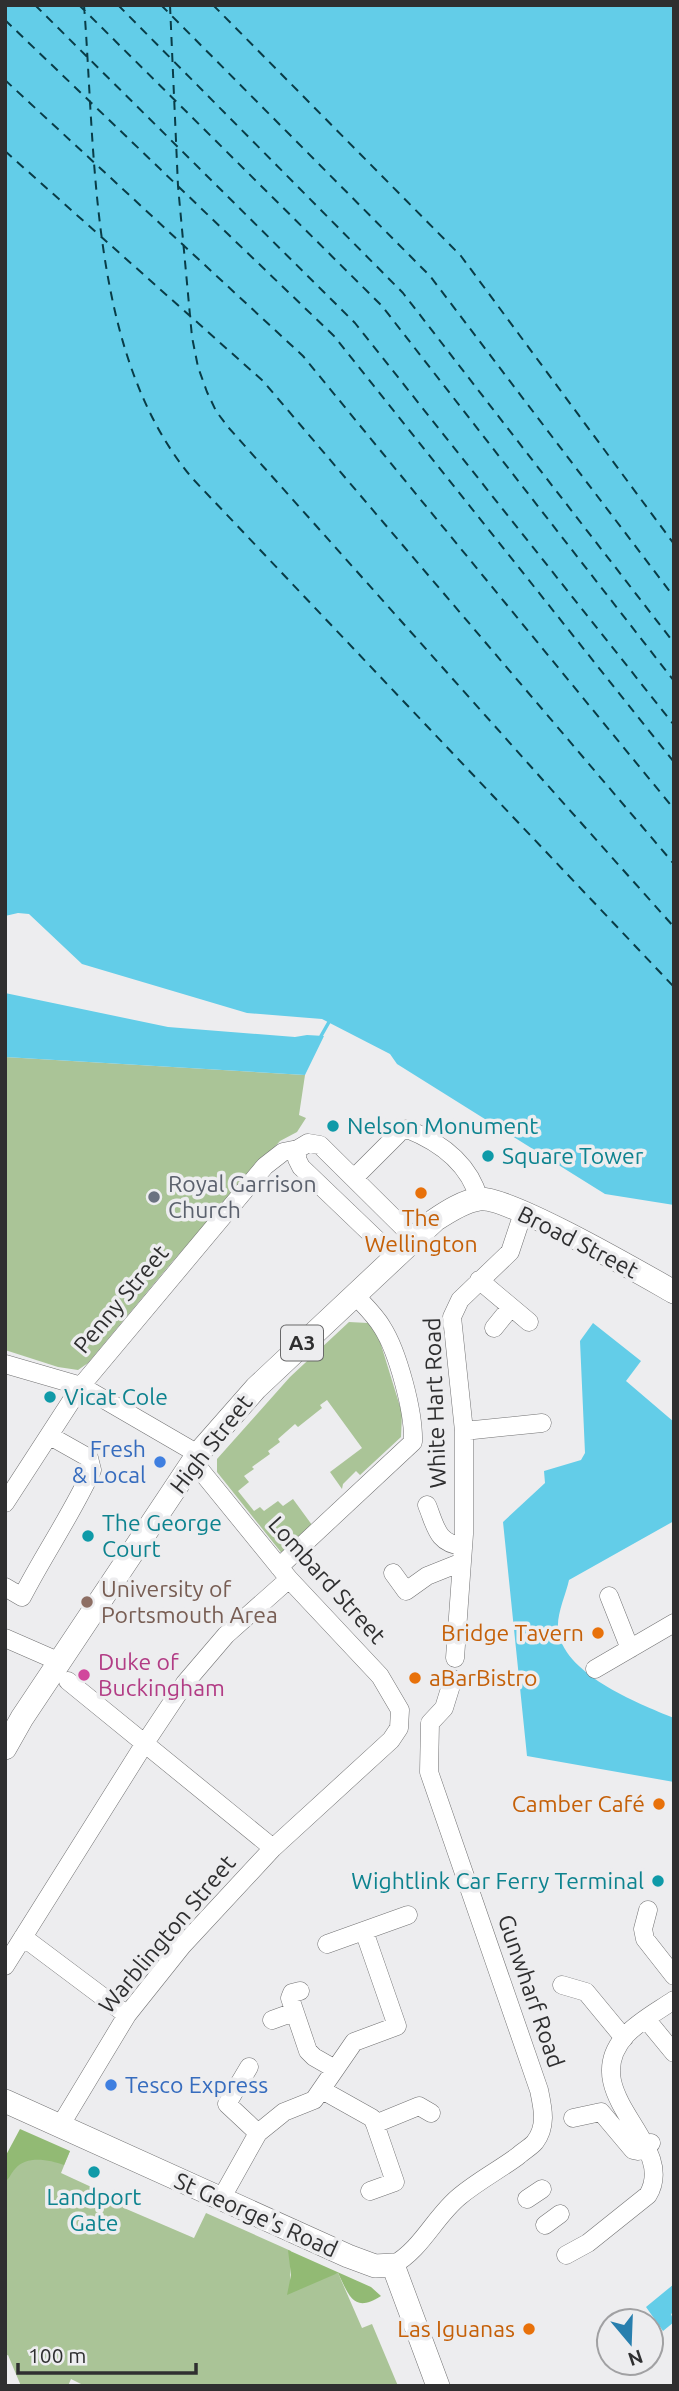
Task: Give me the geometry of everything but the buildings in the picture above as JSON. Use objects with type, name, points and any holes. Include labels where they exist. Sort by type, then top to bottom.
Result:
[{"type":"main road","name":"High Street","points":[[5,1748],[64,1671],[195,1458],[256,1388],[394,1256],[445,1213],[479,1199]]},
{"type":"main road","name":"Broad Street","points":[[479,1199],[492,1200],[523,1213],[622,1262],[674,1292]]},
{"type":"main road","name":"St George's Road","points":[[5,2101],[367,2264],[393,2265]]},
{"type":"main road","points":[[393,2265],[438,2386]]},
{"type":"street","points":[[354,1178],[400,1132],[407,1129],[446,1150],[460,1161],[474,1181],[479,1199]]},
{"type":"street","points":[[394,1256],[301,1167],[297,1159],[298,1149],[308,1143],[316,1143],[414,1238]]},
{"type":"street","name":"Penny Street","points":[[5,1503],[81,1386],[265,1166],[283,1152],[298,1149]]},
{"type":"street","name":"White Hart Road","points":[[455,1658],[463,1554],[464,1431],[452,1317],[456,1306],[479,1280],[510,1252],[523,1213]]},
{"type":"street","points":[[479,1280],[529,1322]]},
{"type":"street","points":[[5,1966],[185,1683],[284,1573],[413,1442],[414,1424],[383,1327],[354,1294]]},
{"type":"street","points":[[494,1328],[511,1307]]},
{"type":"street","points":[[5,1364],[81,1386],[195,1458]]},
{"type":"street","points":[[464,1431],[542,1423]]},
{"type":"street","points":[[5,1587],[22,1597],[41,1560],[75,1506],[92,1470],[89,1458],[50,1436]]},
{"type":"street","name":"Lombard Street","points":[[195,1458],[284,1573],[380,1676],[400,1710],[399,1728],[391,1741]]},
{"type":"street","points":[[393,1573],[406,1591],[463,1554],[443,1540],[427,1505]]},
{"type":"street","points":[[608,1596],[630,1649]]},
{"type":"street","points":[[595,1669],[674,1623]]},
{"type":"street","points":[[5,1638],[64,1671],[145,1743],[273,1848]]},
{"type":"street","name":"Gunwharf Road","points":[[393,2265],[410,2253],[447,2207],[534,2143],[543,2127],[540,2091],[429,1772],[429,1723],[444,1708],[453,1679]]},
{"type":"street","name":"Warblington Street","points":[[60,2126],[127,2015],[182,1946],[273,1848],[391,1741]]},
{"type":"street","points":[[648,1910],[643,1929],[645,1939],[674,1976]]},
{"type":"street","points":[[327,1944],[408,1915]]},
{"type":"street","points":[[221,2199],[258,2133],[284,2112],[314,2100],[354,2042],[397,2026],[363,1931]]},
{"type":"street","points":[[23,1937],[127,2015]]},
{"type":"street","points":[[562,1985],[580,1989],[587,1994],[624,2038]]},
{"type":"street","points":[[300,1991],[290,1996],[308,2051],[335,2069]]},
{"type":"street","points":[[566,2255],[588,2243],[651,2192],[659,2172],[657,2158],[651,2143],[621,2097],[612,2070],[615,2056],[624,2038],[674,2000]]},
{"type":"street","points":[[272,2020],[294,2012]]},
{"type":"street","points":[[646,2019],[674,2053]]},
{"type":"street","points":[[249,2067],[227,2104],[258,2133]]},
{"type":"street","points":[[322,2090],[372,2118],[375,2124],[394,2182],[370,2191]]},
{"type":"street","points":[[375,2124],[419,2106],[431,2113]]},
{"type":"street","points":[[573,2118],[601,2112],[633,2150],[641,2150],[651,2143]]},
{"type":"street","points":[[545,2225],[560,2214]]},
{"type":"green space","points":[[5,1057],[305,1075],[299,1115],[306,1118],[297,1132],[280,1141],[172,1262],[88,1363],[78,1370],[58,1367],[5,1350]]},
{"type":"green space","points":[[349,1322],[368,1323],[378,1335],[402,1413],[401,1437],[360,1475],[356,1471],[343,1484],[342,1489],[330,1472],[362,1448],[327,1400],[320,1405],[322,1408],[298,1427],[295,1424],[278,1439],[280,1442],[268,1451],[270,1454],[244,1476],[249,1482],[238,1491],[254,1511],[260,1507],[264,1511],[278,1501],[283,1506],[293,1499],[312,1525],[284,1556],[217,1472],[217,1459],[290,1377]]},
{"type":"green space","points":[[20,2129],[70,2151],[64,2165],[32,2160],[15,2169],[5,2182],[5,2157]]},
{"type":"green space","points":[[70,2151],[61,2173],[126,2203],[124,2208],[194,2238],[206,2213],[291,2251],[290,2282],[338,2273],[362,2328],[372,2324],[398,2386],[85,2386],[71,2379],[68,2386],[21,2386],[8,2355],[5,2356],[5,2157]]},
{"type":"green space","points":[[288,2250],[371,2287],[381,2296],[364,2303],[353,2300],[338,2273],[287,2295],[291,2275]]},
{"type":"water","points":[[5,5],[674,5],[674,1205],[605,1194],[397,1064],[390,1054],[322,1019],[247,1013],[82,964],[29,914],[5,916]]},
{"type":"water","points":[[5,993],[168,1027],[295,1037],[324,1036],[305,1075],[5,1057]]},
{"type":"water","points":[[593,1323],[641,1361],[626,1381],[674,1422],[674,1521],[569,1580],[558,1628],[562,1644],[572,1659],[586,1672],[622,1695],[674,1718],[674,1782],[527,1756],[503,1522],[545,1483],[544,1471],[581,1460],[585,1453],[580,1341]]},
{"type":"water","points":[[674,2284],[674,2312],[671,2314],[674,2322],[665,2329],[665,2307],[646,2307]]},
{"type":"waterway","points":[[321,1036],[329,1022]]},
{"type":"ferry route","points":[[35,5],[355,323],[674,725]]},
{"type":"ferry route","points":[[79,5],[382,306],[674,681]]},
{"type":"ferry route","points":[[84,5],[96,189],[104,253],[116,315],[133,374],[158,429],[192,478],[674,987]]},
{"type":"ferry route","points":[[118,5],[403,293],[674,643]]},
{"type":"ferry route","points":[[161,5],[430,276],[674,597]]},
{"type":"ferry route","points":[[170,5],[178,186],[192,337],[198,367],[216,411],[674,927]]},
{"type":"ferry route","points":[[213,5],[461,256],[674,544]]},
{"type":"ferry route","points":[[5,20],[334,336],[674,762]]},
{"type":"ferry route","points":[[5,80],[303,356],[674,809]]},
{"type":"ferry route","points":[[5,151],[263,381],[674,864]]},
{"type":"place","name":"Nelson Monument","points":[[333,1126]]},
{"type":"place","name":"Square Tower","points":[[488,1156]]},
{"type":"place","name":"The Wellington","points":[[421,1193]]},
{"type":"place","name":"Royal Garrison Church","points":[[154,1197]]},
{"type":"place","name":"Vicat Cole","points":[[50,1397]]},
{"type":"place","name":"Fresh & Local","points":[[160,1462]]},
{"type":"place","name":"The George Court","points":[[88,1536]]},
{"type":"place","name":"University of Portsmouth Area","points":[[87,1602]]},
{"type":"place","name":"Bridge Tavern","points":[[598,1633]]},
{"type":"place","name":"Duke of Buckingham","points":[[84,1675]]},
{"type":"place","name":"aBarBistro","points":[[415,1678]]},
{"type":"place","name":"Camber Café","points":[[659,1804]]},
{"type":"place","name":"Wightlink Car Ferry Terminal","points":[[658,1881]]},
{"type":"place","name":"Tesco Express","points":[[111,2085]]},
{"type":"place","name":"Landport Gate","points":[[94,2172]]},
{"type":"place","name":"Las Iguanas","points":[[529,2329]]}]
